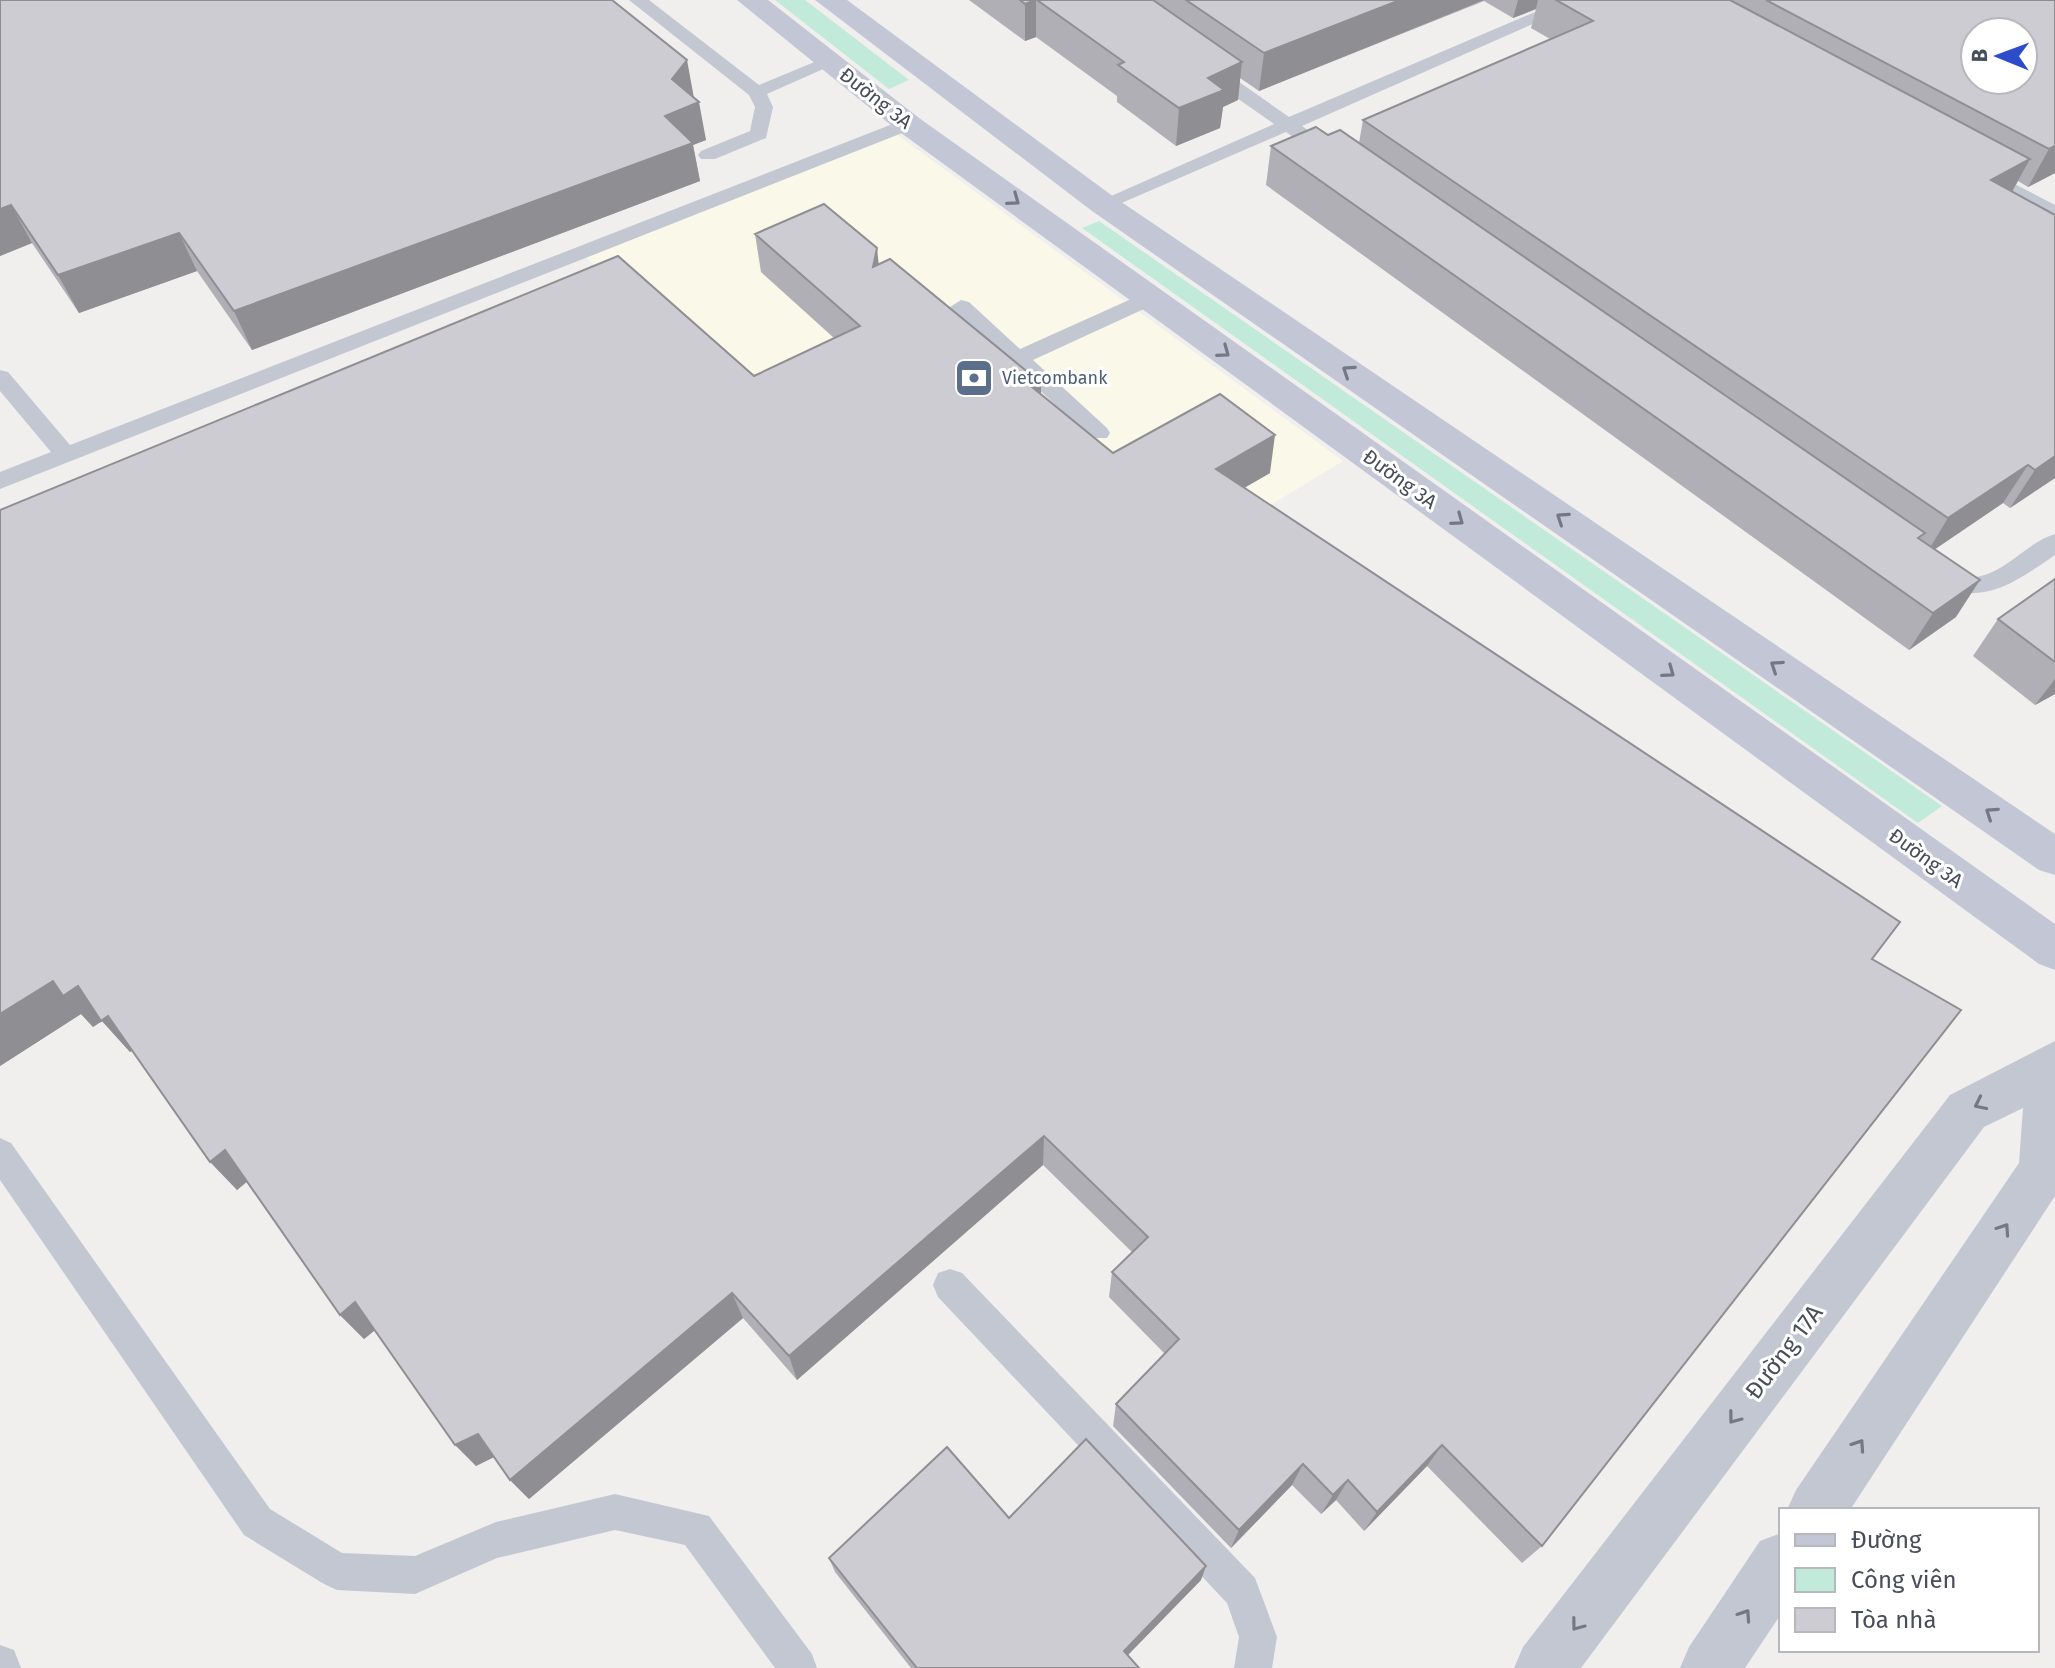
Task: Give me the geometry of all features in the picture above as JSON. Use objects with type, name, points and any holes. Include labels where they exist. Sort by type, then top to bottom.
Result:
[{"type":"street","name":"Đường 3A","points":[[751,0],[908,124],[2055,950]]},
{"type":"street","points":[[829,0],[1103,204],[2055,857]]},
{"type":"street","points":[[974,171],[1027,150]]},
{"type":"street","name":"Đường 17A","points":[[1817,1508],[2044,1169],[2053,1066]]},
{"type":"street","name":"Đường 17A","points":[[1544,1668],[1967,1111],[2053,1066]]},
{"type":"street","points":[[1710,1668],[1779,1565]]},
{"type":"lane","points":[[638,0],[757,92],[764,107],[759,134],[708,155]]},
{"type":"lane","points":[[1103,204],[1578,0]]},
{"type":"lane","points":[[1186,53],[1351,169]]},
{"type":"lane","points":[[757,92],[830,62]]},
{"type":"lane","points":[[0,481],[908,124]]},
{"type":"lane","points":[[1971,167],[2055,213]]},
{"type":"lane","points":[[1017,359],[1149,298]]},
{"type":"lane","points":[[961,307],[1099,433]]},
{"type":"lane","points":[[0,377],[66,455]]},
{"type":"lane","points":[[1921,569],[1957,588],[1975,589],[1992,583],[2055,543]]},
{"type":"lane","points":[[0,1153],[257,1522],[337,1571],[415,1575],[496,1540],[615,1512],[696,1529],[798,1668]]},
{"type":"lane","points":[[950,1285],[1242,1591],[1258,1637],[1253,1668]]},
{"type":"shaded area","name":"Vietcombank","points":[[896,134],[1343,461],[1027,653],[585,257]]},
{"type":"green space","points":[[775,0],[805,0],[909,80],[889,89]]},
{"type":"green space","points":[[1099,221],[1942,806],[1918,823],[1082,228]]},
{"type":"building","points":[[0,0],[612,0],[687,60],[672,79],[699,102],[665,116],[693,143],[234,311],[179,233],[58,275],[11,205],[0,209]]},
{"type":"building","points":[[1037,0],[1153,0],[1242,62],[1208,78],[1224,90],[1179,108],[1118,65],[1124,62]]},
{"type":"building","points":[[1186,0],[1400,0],[1264,53]]},
{"type":"building","points":[[1556,0],[1730,0],[2030,159],[1991,180],[2055,215],[2055,456],[2035,470],[2028,465],[1948,518],[1363,120],[1593,21]]},
{"type":"building","points":[[1766,0],[2055,0],[2055,146],[2049,149]]},
{"type":"building","points":[[1316,127],[1328,135],[1340,130],[1925,533],[1918,538],[1980,580],[1933,613],[1271,146]]},
{"type":"building","points":[[824,204],[877,248],[873,267],[890,259],[1041,383],[1032,387],[1113,453],[1220,394],[1275,435],[1216,469],[1900,922],[1872,959],[1961,1010],[1542,1546],[1442,1445],[1377,1512],[1348,1480],[1333,1495],[1303,1464],[1239,1530],[1116,1404],[1179,1339],[1112,1272],[1148,1237],[1044,1136],[789,1356],[732,1293],[510,1480],[478,1434],[455,1445],[355,1302],[340,1315],[225,1150],[210,1162],[108,1016],[101,1021],[78,986],[63,996],[53,981],[0,1014],[0,510],[618,256],[754,376],[860,326],[755,234]]},
{"type":"building","points":[[2055,579],[2055,662],[1998,619]]},
{"type":"building","points":[[1086,1439],[1206,1566],[1124,1651],[1139,1668],[917,1668],[829,1558],[947,1447],[1009,1518]]},
{"type":"place","name":"Vietcombank","points":[[974,378]]}]
